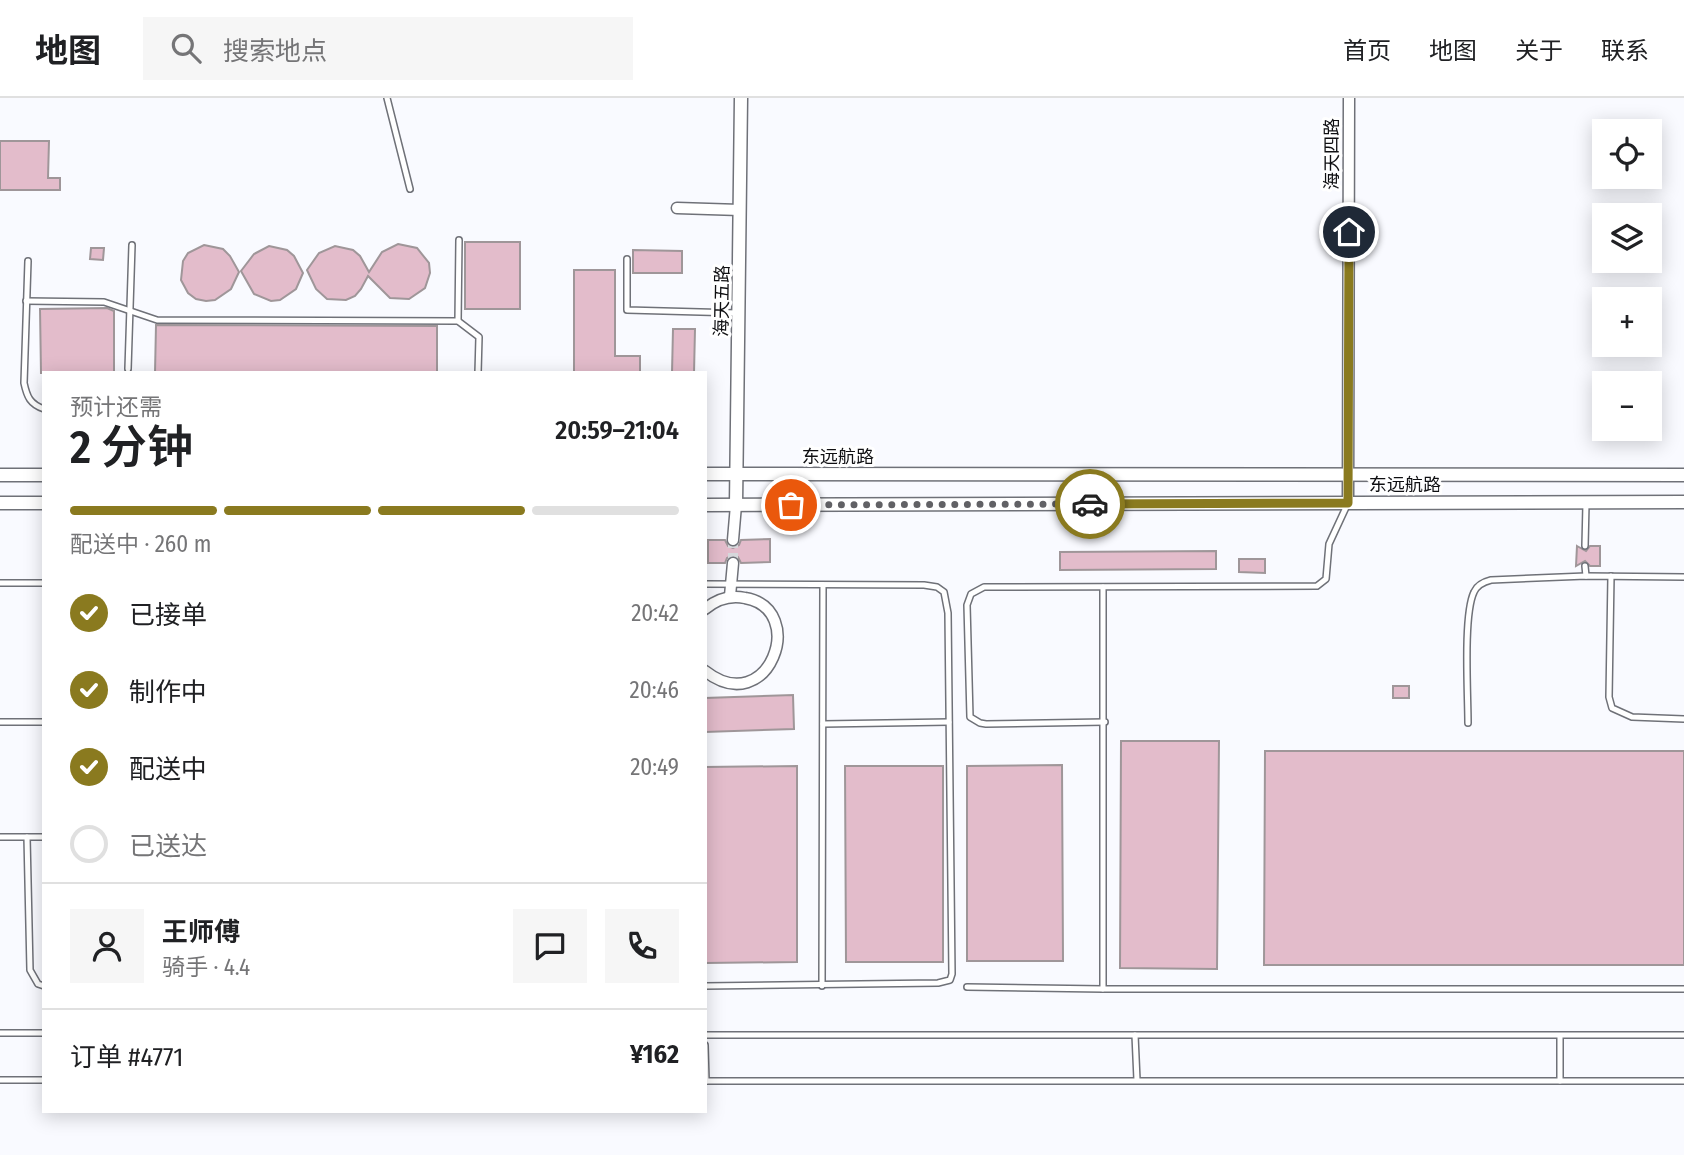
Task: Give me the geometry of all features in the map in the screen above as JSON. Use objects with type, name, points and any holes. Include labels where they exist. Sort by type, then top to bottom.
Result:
[{"type":"street","name":"海天五路","points":[[736,505],[741,98]]},
{"type":"street","name":"海天四路","points":[[1348,503],[1349,98]]},
{"type":"street","points":[[677,208],[740,209]]},
{"type":"street","name":"东远航路","points":[[707,474],[1684,475]]},
{"type":"street","points":[[0,475],[42,475]]},
{"type":"street","name":"东远航路","points":[[707,505],[1684,502]]},
{"type":"street","points":[[0,503],[42,503]]},
{"type":"street","points":[[733,540],[736,505]]},
{"type":"street","points":[[730,596],[733,563]]},
{"type":"street","points":[[707,607],[714,601],[730,596],[749,598],[765,608],[776,624],[778,643],[773,661],[763,673],[750,681],[734,684],[719,681],[707,672]]},
{"type":"lane","points":[[387,98],[410,189]]},
{"type":"lane","points":[[458,321],[459,240]]},
{"type":"lane","points":[[128,369],[132,244]]},
{"type":"lane","points":[[626,259],[627,310],[739,313]]},
{"type":"lane","points":[[27,261],[24,383],[27,396],[33,405],[42,408]]},
{"type":"lane","points":[[26,300],[104,302],[157,320],[458,321],[479,337],[478,371]]},
{"type":"lane","points":[[1585,546],[1586,502]]},
{"type":"lane","points":[[1105,722],[986,724],[974,720],[970,712],[967,605],[971,594],[984,587],[1317,586],[1326,579],[1329,544],[1348,503]]},
{"type":"lane","points":[[1585,566],[1586,576]]},
{"type":"lane","points":[[1468,723],[1468,614],[1477,587],[1491,580],[1586,576],[1684,577]]},
{"type":"lane","points":[[1611,576],[1609,697],[1612,708],[1617,713],[1632,717],[1684,719]]},
{"type":"lane","points":[[0,583],[42,583]]},
{"type":"lane","points":[[707,584],[924,585],[937,587],[944,592],[948,613],[952,974],[950,980],[938,984],[707,986]]},
{"type":"lane","points":[[822,986],[823,585]]},
{"type":"lane","points":[[1103,989],[1104,587]]},
{"type":"lane","points":[[0,722],[42,722]]},
{"type":"lane","points":[[823,724],[949,722]]},
{"type":"lane","points":[[0,837],[42,837]]},
{"type":"lane","points":[[27,837],[30,970],[38,984],[42,985]]},
{"type":"lane","points":[[967,987],[1684,989]]},
{"type":"lane","points":[[0,1032],[42,1033]]},
{"type":"lane","points":[[707,1035],[1684,1035]]},
{"type":"lane","points":[[1135,1035],[1137,1080]]},
{"type":"lane","points":[[1560,1036],[1560,1081]]},
{"type":"lane","points":[[0,1080],[42,1080]]},
{"type":"lane","points":[[707,1081],[1684,1081]]},
{"type":"building","points":[[0,141],[49,141],[48,178],[60,178],[60,190],[0,190]]},
{"type":"building","points":[[465,242],[520,242],[520,309],[465,309]]},
{"type":"building","points":[[398,244],[417,248],[429,263],[430,273],[425,288],[409,299],[390,298],[368,276],[355,296],[346,300],[327,299],[316,289],[307,270],[319,253],[335,246],[353,250],[360,256],[369,272],[382,252]]},
{"type":"building","points":[[204,245],[223,249],[239,272],[231,289],[215,300],[196,299],[188,293],[181,280],[183,261],[188,253]]},
{"type":"building","points":[[269,246],[287,250],[294,256],[303,273],[296,289],[280,300],[271,301],[254,294],[241,271],[254,254]]},
{"type":"building","points":[[91,248],[104,248],[103,260],[90,259]]},
{"type":"building","points":[[633,250],[682,251],[682,273],[633,273]]},
{"type":"building","points":[[574,270],[615,270],[615,356],[640,356],[640,371],[574,371]]},
{"type":"building","points":[[107,308],[114,311],[114,371],[41,373],[40,309]]},
{"type":"building","points":[[156,325],[437,326],[437,371],[155,371]]},
{"type":"building","points":[[673,329],[695,329],[694,371],[672,371]]},
{"type":"building","points":[[770,539],[770,562],[741,563],[738,557],[733,555],[727,558],[725,563],[708,563],[708,540],[725,540],[728,546],[733,548],[739,545],[741,540]]},
{"type":"building","points":[[1577,546],[1586,551],[1590,546],[1600,546],[1600,566],[1590,566],[1585,561],[1576,566]]},
{"type":"building","points":[[1216,551],[1216,569],[1060,570],[1060,552]]},
{"type":"building","points":[[1239,559],[1265,559],[1265,573],[1239,572]]},
{"type":"building","points":[[1393,686],[1409,686],[1409,698],[1393,698]]},
{"type":"building","points":[[793,695],[794,729],[707,732],[707,698]]},
{"type":"building","points":[[1121,741],[1219,741],[1217,969],[1120,968]]},
{"type":"building","points":[[1265,751],[1684,751],[1684,965],[1264,965]]},
{"type":"building","points":[[1062,765],[1063,961],[967,961],[967,766]]},
{"type":"building","points":[[797,766],[797,962],[707,963],[707,767]]},
{"type":"building","points":[[845,766],[943,766],[943,962],[846,962]]},
{"type":"tunnel","points":[[733,540],[733,563]]},
{"type":"way so far","points":[[791,505],[1090,504]]},
{"type":"route","points":[[1090,504],[1348,503],[1349,232]]}]
